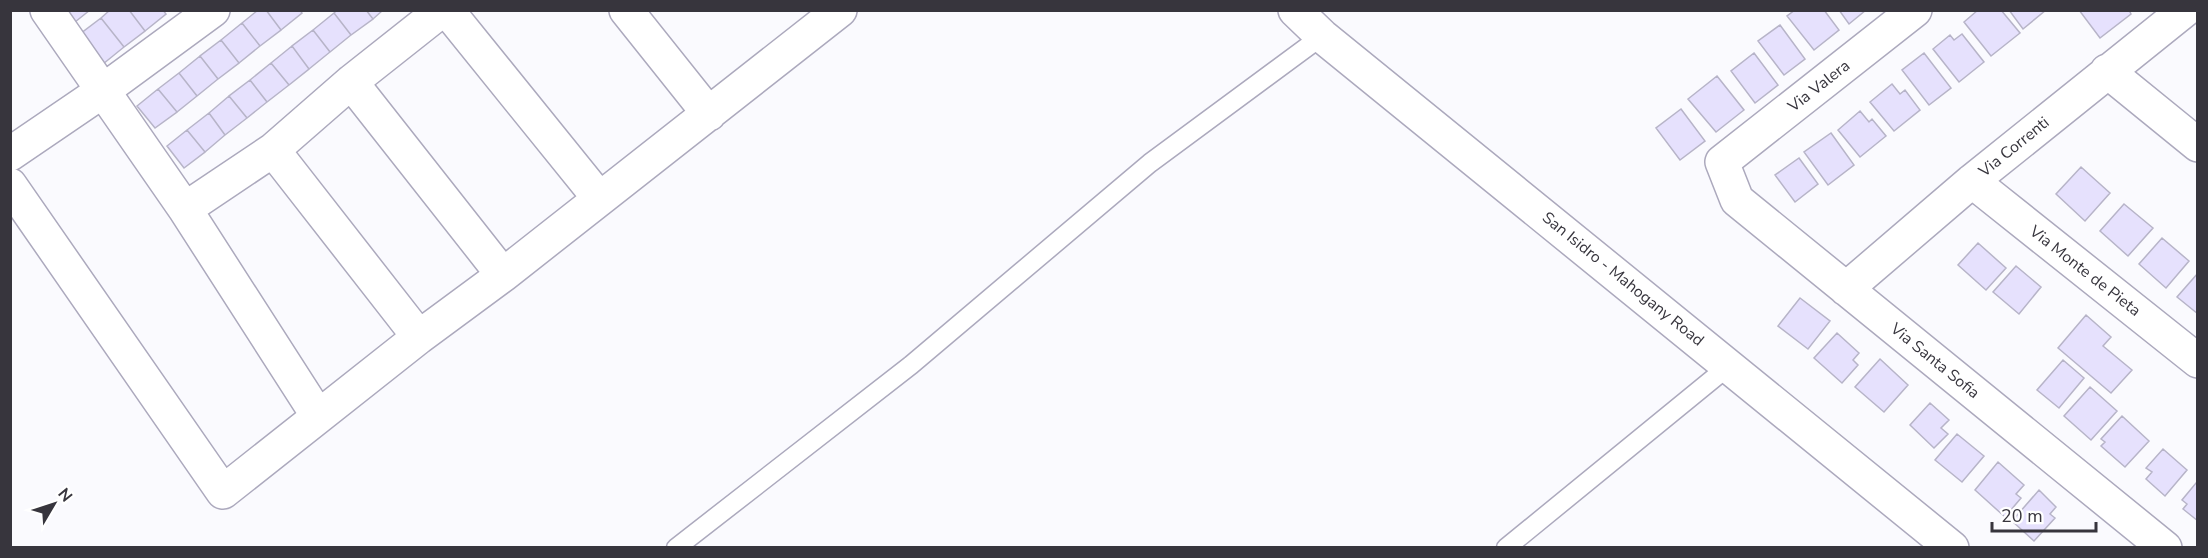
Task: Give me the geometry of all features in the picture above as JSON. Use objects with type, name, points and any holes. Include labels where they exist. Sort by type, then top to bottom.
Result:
[{"type":"street","points":[[47,10],[185,209],[318,416]]},
{"type":"street","points":[[10,154],[104,90],[213,10]]},
{"type":"street","points":[[185,209],[273,150],[351,82],[442,10]]},
{"type":"street","points":[[447,10],[599,198]]},
{"type":"street","points":[[626,10],[709,114]]},
{"type":"street","name":"San Isidro - Mahogany Road","points":[[1295,10],[1322,36],[1730,365],[1952,548]]},
{"type":"street","name":"Via Valera","points":[[1722,162],[1915,10]]},
{"type":"street","name":"Via Correnti","points":[[1846,289],[1972,181],[2185,10]]},
{"type":"street","points":[[10,185],[223,492],[419,337],[503,275],[709,114],[820,17]]},
{"type":"street","points":[[2107,71],[2198,145]]},
{"type":"street","points":[[351,82],[503,275]]},
{"type":"street","points":[[273,150],[419,337]]},
{"type":"street","name":"Via Santa Sofia","points":[[1722,162],[1737,200],[2165,548]]},
{"type":"street","name":"Via Monte de Pieta","points":[[1972,181],[2198,361]]},
{"type":"lane","points":[[676,548],[911,365],[1150,163],[1322,36]]},
{"type":"lane","points":[[1506,548],[1730,365]]},
{"type":"building","points":[[66,10],[90,10],[75,22]]},
{"type":"building","points":[[110,10],[129,10],[145,31],[124,47],[101,18]]},
{"type":"building","points":[[129,10],[163,10],[166,14],[145,31]]},
{"type":"building","points":[[258,10],[266,10],[281,30],[260,46],[242,23]]},
{"type":"building","points":[[266,10],[300,10],[302,13],[281,30]]},
{"type":"building","points":[[337,10],[366,10],[373,19],[351,35],[334,13]]},
{"type":"building","points":[[366,10],[383,10],[373,19]]},
{"type":"building","points":[[1795,10],[1824,10],[1839,30],[1814,50],[1787,16]]},
{"type":"building","points":[[1839,10],[1866,10],[1849,24]]},
{"type":"building","points":[[1978,10],[2001,10],[2020,33],[1991,56],[1964,22]]},
{"type":"building","points":[[2009,10],[2046,10],[2023,29]]},
{"type":"building","points":[[2079,10],[2129,10],[2131,14],[2100,38]]},
{"type":"building","points":[[334,13],[351,35],[330,52],[313,30]]},
{"type":"building","points":[[101,18],[124,47],[103,64],[80,34]]},
{"type":"building","points":[[242,23],[260,46],[239,63],[221,40]]},
{"type":"building","points":[[1780,25],[1805,59],[1784,75],[1758,41]]},
{"type":"building","points":[[313,30],[330,52],[309,69],[292,46]]},
{"type":"building","points":[[1962,34],[1984,62],[1959,82],[1933,49],[1950,35],[1954,40]]},
{"type":"building","points":[[221,40],[239,63],[218,79],[200,56]]},
{"type":"building","points":[[292,46],[309,69],[289,85],[271,63]]},
{"type":"building","points":[[1754,53],[1778,85],[1755,103],[1731,71]]},
{"type":"building","points":[[1924,53],[1951,88],[1929,105],[1902,70]]},
{"type":"building","points":[[200,56],[218,79],[197,96],[179,73]]},
{"type":"building","points":[[271,63],[289,85],[267,102],[250,80]]},
{"type":"building","points":[[179,73],[197,96],[177,112],[158,89]]},
{"type":"building","points":[[1717,76],[1744,110],[1716,132],[1688,99]]},
{"type":"building","points":[[250,80],[267,102],[247,118],[229,96]]},
{"type":"building","points":[[1892,84],[1900,94],[1905,90],[1920,110],[1894,131],[1870,102]]},
{"type":"building","points":[[158,89],[177,112],[155,128],[137,106]]},
{"type":"building","points":[[229,96],[247,118],[225,135],[209,113]]},
{"type":"building","points":[[1681,109],[1705,141],[1680,160],[1656,128]]},
{"type":"building","points":[[1860,111],[1869,122],[1872,119],[1886,136],[1860,157],[1838,130]]},
{"type":"building","points":[[209,113],[225,135],[205,152],[187,130]]},
{"type":"building","points":[[187,130],[205,152],[184,168],[167,146]]},
{"type":"building","points":[[1831,133],[1854,165],[1828,185],[1804,152]]},
{"type":"building","points":[[1799,158],[1818,184],[1795,202],[1775,175]]},
{"type":"building","points":[[2081,167],[2110,193],[2085,221],[2056,194]]},
{"type":"building","points":[[2124,204],[2153,228],[2128,256],[2100,231]]},
{"type":"building","points":[[2162,238],[2189,261],[2166,288],[2139,264]]},
{"type":"building","points":[[1978,243],[2006,268],[1986,290],[1958,265]]},
{"type":"building","points":[[2016,266],[2041,287],[2019,314],[1993,292]]},
{"type":"building","points":[[2198,273],[2198,314],[2177,297]]},
{"type":"building","points":[[1800,298],[1830,321],[1808,349],[1778,326]]},
{"type":"building","points":[[2086,315],[2111,337],[2103,346],[2132,370],[2111,393],[2058,348]]},
{"type":"building","points":[[1837,333],[1859,353],[1853,360],[1858,365],[1842,383],[1814,358]]},
{"type":"building","points":[[1880,359],[1908,385],[1884,412],[1855,387]]},
{"type":"building","points":[[2063,360],[2084,378],[2059,408],[2037,390]]},
{"type":"building","points":[[2090,387],[2117,411],[2091,440],[2064,416]]},
{"type":"building","points":[[1930,403],[1949,420],[1941,428],[1948,434],[1934,448],[1910,425]]},
{"type":"building","points":[[2122,416],[2149,441],[2125,467],[2101,446],[2105,442],[2101,439]]},
{"type":"building","points":[[1957,434],[1984,456],[1962,482],[1935,460]]},
{"type":"building","points":[[2163,449],[2187,470],[2165,496],[2146,479],[2152,472],[2146,468]]},
{"type":"building","points":[[1998,462],[2024,485],[2016,494],[2021,498],[2005,517],[1975,490]]},
{"type":"building","points":[[2196,483],[2198,485],[2198,521],[2183,509],[2187,504],[2182,500]]},
{"type":"building","points":[[2039,490],[2056,507],[2050,514],[2055,518],[2034,541],[2012,521]]}]
